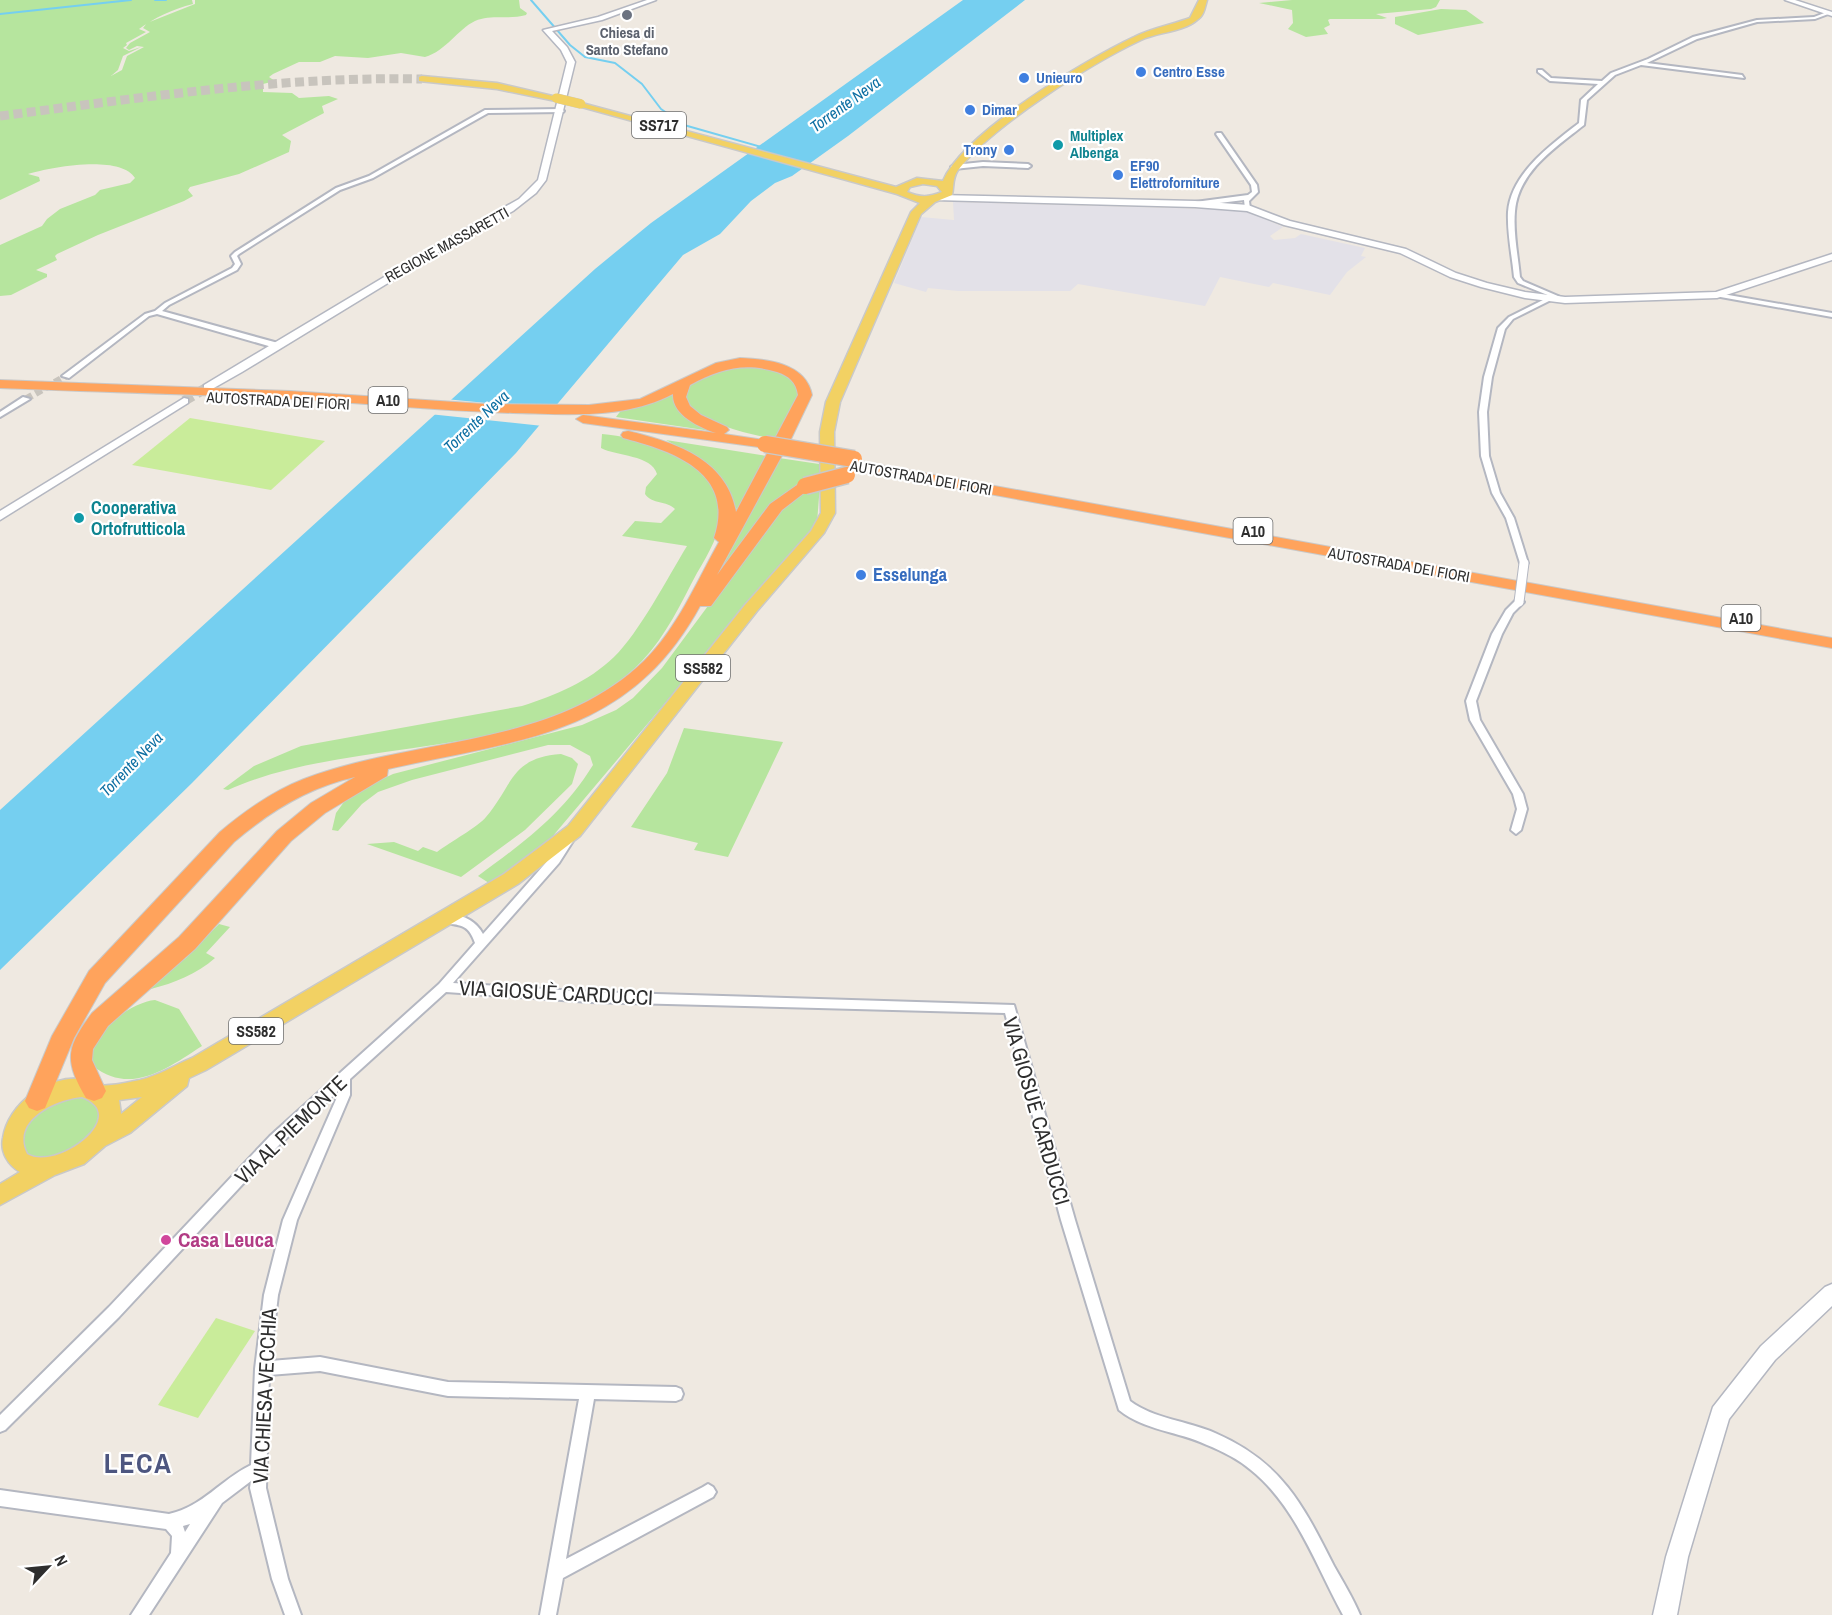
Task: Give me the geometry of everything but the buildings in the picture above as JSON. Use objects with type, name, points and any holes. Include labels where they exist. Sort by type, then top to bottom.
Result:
[{"type":"highway","points":[[37,1101],[63,1036],[97,977],[227,837],[248,819],[281,798],[310,784],[343,773],[521,734],[587,711],[645,672],[684,619],[719,559],[804,400],[805,390],[792,373],[760,364],[719,366],[685,381],[665,394],[638,404],[575,410],[486,408]]},
{"type":"highway","points":[[685,381],[679,393],[679,401],[694,417],[717,429],[766,445]]},
{"type":"highway","name":"AUTOSTRADA DEI FIORI","points":[[0,384],[486,408],[766,445],[815,452],[851,466],[1832,634]]},
{"type":"highway","name":"AUTOSTRADA DEI FIORI","points":[[0,390],[287,398],[596,424]]},
{"type":"highway","points":[[596,424],[658,443],[692,460],[708,472],[720,486],[727,504],[728,519],[719,559]]},
{"type":"highway","name":"AUTOSTRADA DEI FIORI","points":[[766,445],[880,475],[963,485],[1832,643]]},
{"type":"highway","points":[[684,619],[706,600],[776,507],[805,486],[851,466]]},
{"type":"highway","points":[[98,1092],[81,1068],[80,1055],[88,1038],[105,1014],[185,944],[298,822],[345,791],[395,763]]},
{"type":"main road","points":[[935,199],[945,196],[946,179],[955,166],[1031,103],[1124,45],[1197,17],[1203,0]]},
{"type":"main road","name":"SS717","points":[[422,79],[497,86],[556,98],[831,171],[856,176],[917,181]]},
{"type":"main road","points":[[856,176],[907,177],[955,166]]},
{"type":"main road","points":[[909,201],[904,186],[955,166]]},
{"type":"main road","name":"SS717","points":[[856,176],[909,201]]},
{"type":"main road","points":[[917,181],[947,188]]},
{"type":"main road","name":"SS582","points":[[98,1092],[144,1088],[199,1064],[531,867],[574,831],[751,608],[817,533],[828,513],[827,432],[833,402],[909,201],[935,199]]},
{"type":"main road","name":"SS582","points":[[101,1138],[122,1126],[199,1064]]},
{"type":"main road","points":[[0,1195],[49,1168],[78,1158],[101,1138],[108,1126],[111,1113],[108,1103],[98,1092],[67,1089],[37,1101],[17,1120],[4,1148],[23,1165],[49,1168]]},
{"type":"street","name":"REGIONE MASSARETTI","points":[[208,387],[453,239],[518,205],[542,180],[561,111],[571,62],[552,29],[600,19],[653,0]]},
{"type":"street","points":[[1788,0],[1831,14]]},
{"type":"street","points":[[1565,300],[1520,282],[1517,277],[1512,207],[1521,179],[1548,152],[1582,124],[1584,100],[1613,74],[1642,64],[1680,44],[1728,28],[1773,19],[1815,18],[1831,14]]},
{"type":"street","points":[[1642,64],[1742,77]]},
{"type":"street","points":[[1540,71],[1550,79],[1602,83]]},
{"type":"street","points":[[66,376],[147,315],[157,312],[167,304],[235,269],[238,264],[234,256],[237,253],[338,189],[371,177],[488,111],[561,111]]},
{"type":"street","points":[[1219,134],[1254,185],[1255,192],[1246,201],[1248,208]]},
{"type":"street","points":[[955,166],[983,164],[1028,166]]},
{"type":"street","points":[[947,188],[963,196],[982,201]]},
{"type":"street","points":[[1195,204],[1249,197]]},
{"type":"street","points":[[935,199],[1195,204],[1248,208],[1287,223],[1403,251],[1475,282],[1549,299],[1717,294],[1832,315]]},
{"type":"street","points":[[1717,294],[1832,257]]},
{"type":"street","points":[[1516,831],[1522,809],[1518,794],[1474,720],[1471,701],[1497,634],[1509,612],[1519,602],[1524,563],[1510,518],[1496,493],[1485,456],[1483,412],[1488,377],[1502,328],[1511,318],[1549,299]]},
{"type":"street","points":[[157,312],[275,345]]},
{"type":"street","points":[[0,415],[26,399]]},
{"type":"street","points":[[0,516],[184,401]]},
{"type":"street","name":"VIA AL PIEMONTE","points":[[0,1425],[114,1312],[275,1140],[443,987],[555,860],[574,831]]},
{"type":"street","points":[[445,919],[461,919],[473,925],[481,944]]},
{"type":"street","name":"VIA GIOSUÈ CARDUCCI","points":[[443,987],[590,997],[1010,1008],[1068,1220],[1124,1405],[1133,1414],[1202,1435],[1236,1451],[1264,1470],[1281,1488],[1308,1528],[1352,1615]]},
{"type":"street","name":"VIA CHIESA VECCHIA","points":[[293,1615],[280,1579],[258,1488],[262,1369],[271,1295],[290,1220],[344,1095],[344,1078]]},
{"type":"street","points":[[1665,1615],[1677,1557],[1720,1414],[1768,1353],[1832,1293]]},
{"type":"street","points":[[262,1369],[320,1364],[448,1389],[675,1394]]},
{"type":"street","points":[[548,1615],[588,1392]]},
{"type":"street","points":[[0,1498],[169,1522],[189,1517],[247,1474],[258,1470]]},
{"type":"street","points":[[556,1573],[708,1492]]},
{"type":"street","points":[[139,1615],[217,1498]]},
{"type":"street","points":[[169,1522],[177,1528],[180,1536],[177,1559]]},
{"type":"shaded area","points":[[953,202],[1245,210],[1283,227],[1270,236],[1274,240],[1295,238],[1301,234],[1365,248],[1361,256],[1366,257],[1347,272],[1330,295],[1273,283],[1269,287],[1220,277],[1205,306],[1078,284],[1070,291],[958,291],[928,288],[926,292],[894,283],[921,217],[954,220]]},
{"type":"green space","points":[[0,0],[192,0],[193,4],[171,11],[150,22],[195,4],[195,0],[519,0],[520,8],[527,13],[520,16],[475,21],[446,45],[425,57],[401,53],[368,58],[335,56],[320,62],[299,62],[273,74],[269,77],[275,81],[263,84],[263,92],[292,93],[299,98],[329,96],[338,99],[322,106],[324,113],[282,135],[291,141],[289,152],[239,174],[190,187],[188,190],[193,196],[57,254],[55,256],[57,260],[36,270],[47,274],[47,277],[11,295],[0,296],[0,245],[42,226],[60,209],[95,195],[100,190],[130,183],[135,178],[127,171],[115,166],[101,164],[52,168],[28,174],[39,177],[40,181],[0,200]],"holes":[[[146,24],[143,28],[150,32],[130,43],[126,48],[129,50],[137,46],[144,47],[127,56],[122,70],[111,76],[118,70],[123,56],[141,47],[129,51],[123,48],[127,45],[126,43],[146,32],[139,29]]]},
{"type":"green space","points":[[1292,0],[1440,0],[1436,7],[1431,9],[1376,14],[1387,18],[1382,19],[1330,19],[1328,20],[1330,25],[1324,28],[1328,34],[1306,37],[1288,29],[1293,23],[1292,10],[1259,3]]},
{"type":"green space","points":[[1441,9],[1466,10],[1484,23],[1418,35],[1395,24],[1395,17]]},
{"type":"green space","points":[[735,366],[773,370],[781,373],[795,385],[800,394],[776,439],[728,428],[696,412],[686,404],[685,390],[693,381]]},
{"type":"green space","points":[[673,393],[679,408],[711,431],[616,417],[622,409]]},
{"type":"green space","points":[[190,418],[325,441],[271,490],[132,465]]},
{"type":"green space","points":[[602,434],[647,442],[676,453],[689,461],[711,482],[720,505],[721,517],[715,540],[666,630],[642,661],[600,694],[552,717],[499,733],[278,772],[228,790],[223,789],[254,766],[301,746],[535,702],[582,681],[614,657],[643,620],[687,546],[622,536],[635,521],[661,523],[675,509],[668,504],[652,500],[645,494],[646,487],[657,474],[654,468],[641,460],[601,448]]},
{"type":"green space","points":[[666,440],[767,456],[738,509],[734,508],[692,455]]},
{"type":"green space","points":[[779,458],[819,464],[819,476],[783,495],[715,581]]},
{"type":"green space","points":[[820,484],[817,523],[536,856],[492,885],[478,876],[541,826],[581,783],[593,765],[590,756],[570,745],[548,745],[412,780],[378,792],[362,804],[338,831],[332,830],[336,813],[349,795],[393,774],[582,725],[616,710],[633,698],[662,668],[782,506],[796,495]]},
{"type":"green space","points":[[684,728],[783,742],[728,857],[694,850],[698,843],[631,827],[667,773]]},
{"type":"green space","points":[[561,754],[572,758],[578,764],[572,784],[525,830],[461,877],[367,844],[394,842],[418,851],[423,847],[437,852],[486,817],[522,767],[544,757]]},
{"type":"green space","points":[[219,924],[230,927],[206,953],[215,958],[201,969],[185,977],[151,989],[147,987],[186,958]]},
{"type":"green space","points":[[155,1000],[179,1009],[202,1046],[163,1070],[135,1079],[121,1079],[107,1075],[93,1066],[91,1055],[95,1044],[110,1023],[133,1007]]},
{"type":"green space","points":[[74,1096],[86,1098],[95,1103],[101,1119],[91,1139],[43,1162],[22,1154],[18,1135],[33,1113]]},
{"type":"green space","points":[[216,1318],[255,1331],[198,1418],[158,1405]]},
{"type":"water","name":"Torrente Neva","points":[[963,0],[1025,0],[848,136],[792,176],[775,183],[751,201],[720,234],[683,255],[516,453],[192,783],[0,970],[0,810],[595,269],[651,223]]},
{"type":"pier","points":[[445,399],[556,410],[543,426],[429,414]]},
{"type":"waterway","points":[[0,14],[131,0]]},
{"type":"waterway","points":[[155,0],[166,0]]},
{"type":"waterway","points":[[531,0],[570,45],[585,57],[615,63],[642,84],[661,109],[684,125],[765,148]]},
{"type":"tunnel","points":[[0,116],[263,85],[316,81],[422,79]]},
{"type":"tunnel","points":[[26,399],[66,376]]},
{"type":"tunnel","points":[[184,401],[208,387]]},
{"type":"place","name":"Chiesa di Santo Stefano","points":[[627,15]]},
{"type":"place","name":"Centro Esse","points":[[1141,72]]},
{"type":"place","name":"Unieuro","points":[[1024,78]]},
{"type":"place","name":"Dimar","points":[[970,110]]},
{"type":"place","name":"Multiplex Albenga","points":[[1058,145]]},
{"type":"place","name":"Trony","points":[[1009,150]]},
{"type":"place","name":"EF90 Elettroforniture","points":[[1118,175]]},
{"type":"place","name":"Cooperativa Ortofrutticola","points":[[79,518]]},
{"type":"place","name":"Esselunga","points":[[861,575]]},
{"type":"place","name":"Casa Leuca","points":[[166,1240]]},
{"type":"district","name":"LECA","points":[[138,1463]]}]
